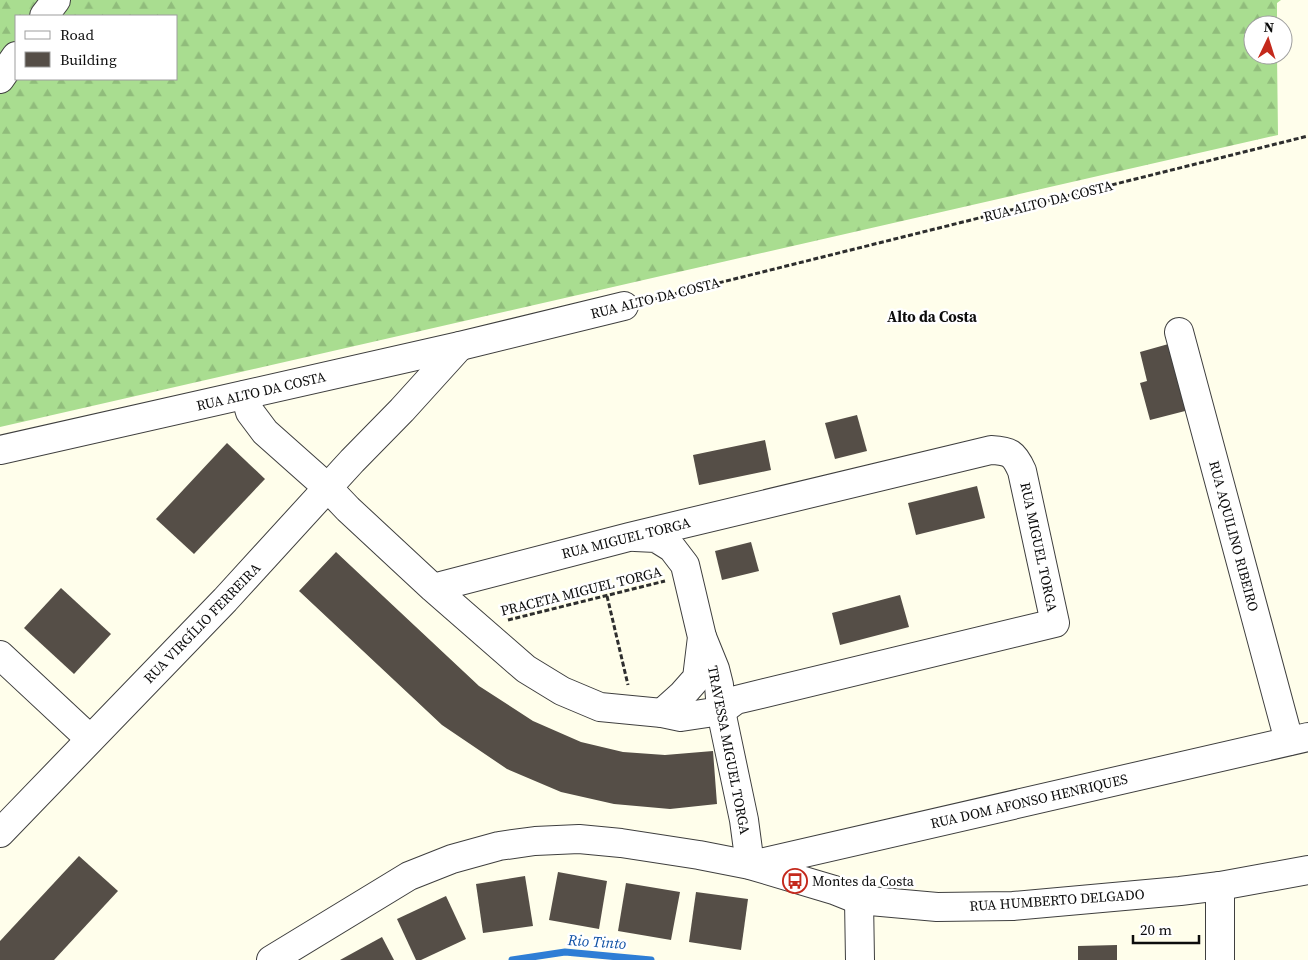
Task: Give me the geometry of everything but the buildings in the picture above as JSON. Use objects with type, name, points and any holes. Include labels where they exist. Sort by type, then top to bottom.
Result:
[{"type":"street","points":[[45,15],[56,0]]},
{"type":"street","points":[[0,79],[15,57]]},
{"type":"street","name":"RUA ALTO DA COSTA","points":[[0,450],[460,346],[624,306]]},
{"type":"street","name":"RUA AQUILINO RIBEIRO","points":[[1180,332],[1299,739]]},
{"type":"street","name":"RUA VIRGÍLIO FERREIRA","points":[[0,833],[224,600],[460,346]]},
{"type":"street","points":[[380,363],[395,374],[402,392],[402,410]]},
{"type":"street","name":"RUA MIGUEL TORGA","points":[[245,395],[250,412],[265,432],[328,488],[433,588],[526,669],[562,691],[600,707],[662,713],[681,717],[721,711],[736,700],[1055,623],[1022,471],[1016,458],[1007,451],[991,450],[629,537],[433,588]]},
{"type":"street","name":"TRAVESSA MIGUEL TORGA","points":[[678,573],[690,532],[703,519]]},
{"type":"street","name":"TRAVESSA MIGUEL TORGA","points":[[629,537],[656,538],[672,548],[678,573],[715,668],[719,685],[721,711],[744,820],[750,865]]},
{"type":"street","name":"TRAVESSA MIGUEL TORGA","points":[[662,713],[682,695],[696,678],[702,637]]},
{"type":"street","points":[[0,655],[90,739]]},
{"type":"street","name":"RUA DOM AFONSO HENRIQUES","points":[[750,865],[1299,739]]},
{"type":"street","name":"RUA HUMBERTO DELGADO","points":[[271,960],[409,876],[452,859],[499,846],[535,841],[579,839],[630,845],[750,865],[834,890],[859,900],[937,908],[1014,906],[1220,886],[1308,870]]},
{"type":"street","points":[[1220,886],[1220,960]]},
{"type":"street","points":[[859,900],[860,960]]},
{"type":"path","name":"RUA ALTO DA COSTA","points":[[624,306],[1308,136]]},
{"type":"path","name":"PRACETA MIGUEL TORGA","points":[[505,621],[607,596],[678,573]]},
{"type":"path","points":[[607,596],[629,687]]},
{"type":"green space","points":[[0,0],[1281,0],[1277,3],[1277,15],[1243,15],[1243,65],[1277,65],[1278,135],[0,427]]},
{"type":"waterway","name":"Rio Tinto","points":[[512,960],[565,952],[651,960]]},
{"type":"place","name":"Montes da Costa","points":[[795,881]]},
{"type":"district","name":"Alto da Costa","points":[[932,317]]}]
